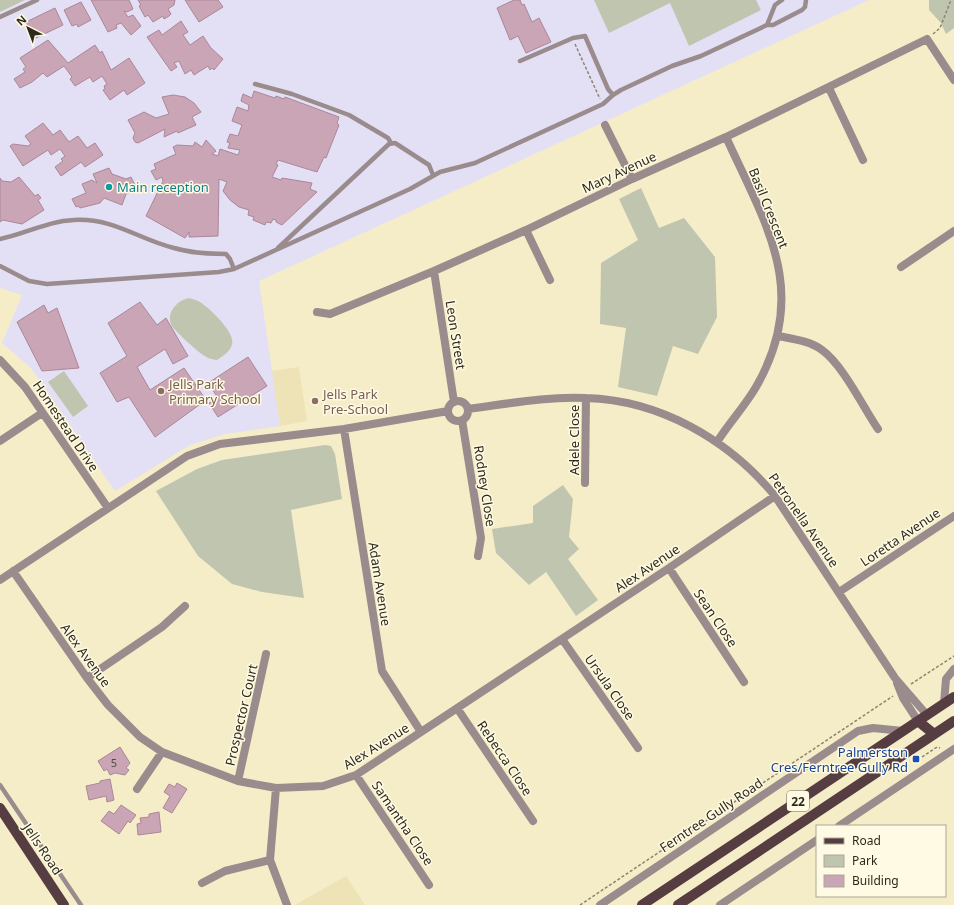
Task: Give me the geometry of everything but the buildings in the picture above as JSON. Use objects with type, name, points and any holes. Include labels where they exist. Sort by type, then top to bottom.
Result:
[{"type":"main road","name":"22","points":[[642,905],[954,697]]},
{"type":"main road","points":[[922,718],[934,734]]},
{"type":"main road","name":"22","points":[[678,905],[954,721]]},
{"type":"main road","name":"Jells Road","points":[[0,808],[64,905]]},
{"type":"street","points":[[927,39],[954,80]]},
{"type":"street","name":"Mary Avenue","points":[[317,312],[330,314],[434,271],[526,230],[632,179],[726,138],[927,39]]},
{"type":"street","points":[[829,88],[863,160]]},
{"type":"street","points":[[606,125],[632,179]]},
{"type":"street","name":"Basil Crescent","points":[[717,442],[756,387],[778,336],[781,287],[778,262],[770,234],[726,138]]},
{"type":"street","points":[[526,230],[550,280]]},
{"type":"street","points":[[901,267],[954,231]]},
{"type":"street","name":"Leon Street","points":[[434,271],[454,402]]},
{"type":"street","points":[[778,336],[797,339],[811,344],[821,349],[833,359],[878,429]]},
{"type":"street","name":"Homestead Drive","points":[[0,360],[25,387],[108,508]]},
{"type":"street","name":"Petronella Avenue","points":[[468,410],[542,400],[586,398],[609,400],[664,415],[690,425],[717,442],[759,476],[774,496],[895,678],[902,690],[903,698],[922,718]]},
{"type":"street","name":"Adele Close","points":[[585,483],[586,398]]},
{"type":"street","points":[[0,580],[187,456],[220,444],[344,429],[448,411],[454,402],[463,402],[468,410],[466,418],[462,420],[452,419],[448,411]]},
{"type":"street","points":[[0,441],[42,413]]},
{"type":"street","name":"Rodney Close","points":[[462,420],[481,538],[478,556]]},
{"type":"street","name":"Adam Avenue","points":[[344,429],[382,671],[421,732]]},
{"type":"street","name":"Alex Avenue","points":[[13,571],[87,678],[108,705],[140,737],[162,752],[238,781],[276,788],[323,786],[356,775],[669,568],[774,496]]},
{"type":"street","name":"Loretta Avenue","points":[[839,592],[954,516]]},
{"type":"street","name":"Sean Close","points":[[669,568],[744,682]]},
{"type":"street","points":[[87,678],[162,627],[185,606]]},
{"type":"street","name":"Ursula Close","points":[[562,639],[638,748]]},
{"type":"street","name":"Prospector Court","points":[[238,781],[266,654]]},
{"type":"street","points":[[944,703],[946,679],[954,669]]},
{"type":"street","name":"Rebecca Close","points":[[457,708],[533,821]]},
{"type":"street","name":"Ferntree Gully Road","points":[[600,905],[858,731],[873,728],[903,731]]},
{"type":"street","points":[[840,825],[954,749]]},
{"type":"street","points":[[137,789],[162,752]]},
{"type":"street","name":"Samantha Close","points":[[356,775],[429,885]]},
{"type":"street","points":[[276,788],[270,860],[287,905]]},
{"type":"street","points":[[720,905],[816,841]]},
{"type":"street","points":[[202,883],[225,870],[270,860]]},
{"type":"lane","points":[[0,17],[37,0]]},
{"type":"lane","points":[[767,25],[775,5],[782,0]]},
{"type":"lane","points":[[0,266],[29,281],[47,284],[219,272],[234,269],[410,189],[433,175],[475,163],[603,104],[621,90],[672,66],[701,56],[767,25],[773,25],[802,10],[805,7],[806,0]]},
{"type":"lane","points":[[520,61],[573,38],[584,36],[608,89],[613,95]]},
{"type":"lane","points":[[255,84],[292,94],[349,115],[388,138],[391,143],[395,143],[429,165],[433,175]]},
{"type":"lane","points":[[275,251],[391,143]]},
{"type":"lane","points":[[0,239],[51,223],[74,220],[110,223],[173,248],[204,254],[226,254],[234,269]]},
{"type":"lane","points":[[0,785],[81,905]]},
{"type":"path","points":[[927,39],[940,28],[951,0]]},
{"type":"path","points":[[573,38],[603,104]]},
{"type":"path","points":[[580,905],[954,656]]},
{"type":"shaded area","points":[[25,0],[869,0],[259,281],[280,426],[225,434],[190,445],[115,491],[31,368],[2,343],[22,295],[0,288],[0,12]]},
{"type":"shaded area","points":[[299,367],[307,421],[280,426],[271,371]]},
{"type":"shaded area","points":[[346,876],[365,905],[295,905]]},
{"type":"green space","points":[[0,0],[25,0],[0,12]]},
{"type":"green space","points":[[594,0],[756,0],[761,10],[689,46],[670,3],[609,33]]},
{"type":"green space","points":[[929,0],[954,0],[954,28],[946,34],[941,23],[929,10]]},
{"type":"green space","points":[[641,188],[659,228],[684,218],[715,257],[717,317],[698,354],[673,346],[657,396],[618,387],[626,328],[600,324],[601,263],[638,240],[619,199]]},
{"type":"green space","points":[[189,298],[198,301],[208,308],[230,333],[232,339],[231,347],[217,360],[202,354],[182,337],[172,326],[170,317],[173,308],[180,302]]},
{"type":"green space","points":[[64,371],[88,406],[73,417],[48,382]]},
{"type":"green space","points":[[325,445],[331,446],[335,454],[342,499],[291,510],[304,598],[262,592],[232,584],[198,556],[156,491],[197,469],[222,460]]},
{"type":"green space","points":[[563,485],[573,499],[569,537],[579,549],[568,559],[598,600],[576,616],[546,572],[529,585],[496,553],[492,529],[533,523],[533,506]]},
{"type":"place","name":"Main reception","points":[[109,187]]},
{"type":"place","name":"Jells Park Primary School","points":[[161,391]]},
{"type":"place","name":"Jells Park Pre-School","points":[[315,401]]},
{"type":"place","name":"Palmerston Cres/Ferntree Gully Rd","points":[[916,759]]}]
